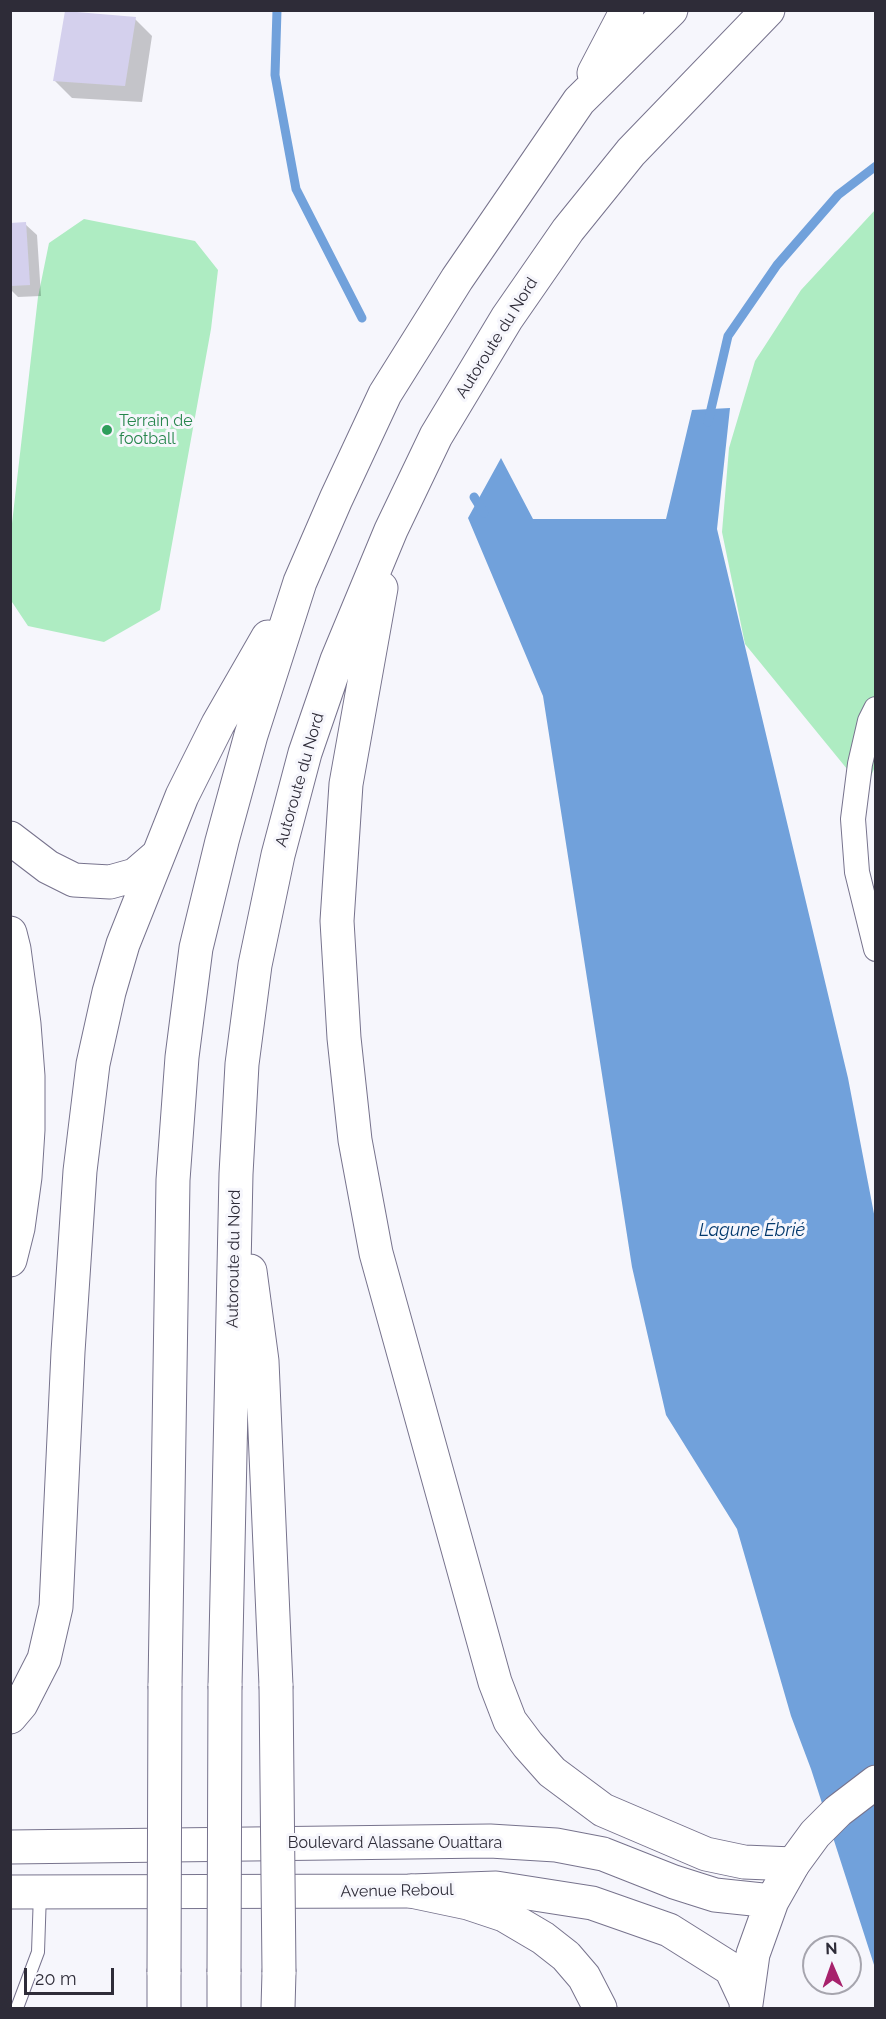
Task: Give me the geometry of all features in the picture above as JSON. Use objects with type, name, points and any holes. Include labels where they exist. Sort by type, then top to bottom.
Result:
[{"type":"main road","points":[[164,2008],[165,1686],[173,1180],[182,1057],[196,948],[250,735],[300,582],[336,499],[385,394],[457,279],[579,101],[627,10]]},
{"type":"main road","points":[[579,101],[671,10]]},
{"type":"main road","name":"Autoroute du Nord","points":[[224,2008],[225,1686],[236,1174],[242,1064],[255,965],[278,855],[305,753],[334,670],[391,530],[436,436],[507,318],[568,230],[630,152],[768,10]]},
{"type":"main road","points":[[391,530],[346,784],[338,921],[344,1038],[355,1140],[376,1253],[495,1682],[510,1721],[528,1745],[552,1772],[603,1810],[706,1854],[744,1862],[793,1864]]},
{"type":"main road","points":[[10,1718],[21,1704],[44,1659],[57,1607],[69,1340],[80,1172],[93,1064],[123,944],[182,796],[218,724],[300,582]]},
{"type":"main road","points":[[10,838],[48,867],[74,879],[110,882],[135,875],[157,856]]},
{"type":"main road","points":[[10,933],[24,1024],[28,1076],[25,1177],[18,1228],[10,1260]]},
{"type":"main road","points":[[236,1174],[262,1361],[276,1686],[278,2008]]},
{"type":"main road","points":[[746,2005],[753,1954],[772,1901],[793,1864],[815,1834],[838,1811],[876,1782]]},
{"type":"main road","name":"Boulevard Alassane Ouattara","points":[[10,1847],[490,1841],[555,1845],[603,1854],[674,1882],[716,1895],[772,1901]]},
{"type":"main road","name":"Avenue Reboul","points":[[25,1892],[411,1892],[496,1888],[592,1903],[669,1930],[731,1968],[746,2005]]},
{"type":"main road","points":[[411,1892],[468,1902],[504,1915],[543,1938],[566,1956],[584,1977],[600,2008]]},
{"type":"street","points":[[876,709],[870,721],[860,764],[853,819],[857,872],[876,949]]},
{"type":"lane","points":[[17,2008],[38,1952],[25,1892]]},
{"type":"green space","points":[[875,210],[876,764],[865,791],[745,644],[722,532],[729,448],[755,361],[801,290]]},
{"type":"green space","name":"Terrain de football","points":[[84,219],[195,241],[218,270],[211,329],[160,610],[104,642],[28,626],[10,599],[11,532],[38,297],[49,243]]},
{"type":"water","name":"Lagune Ébrié","points":[[730,408],[717,529],[848,1078],[875,1219],[875,1968],[811,1769],[791,1716],[737,1529],[666,1415],[632,1267],[543,696],[468,518],[501,458],[533,519],[666,519],[692,410]]},
{"type":"building","points":[[65,11],[136,17],[125,86],[53,81]]},
{"type":"building","points":[[26,222],[30,285],[10,286],[10,223]]},
{"type":"waterway","points":[[277,10],[275,75],[296,189],[362,318]]},
{"type":"waterway","points":[[708,422],[728,336],[777,265],[838,195],[876,166]]},
{"type":"waterway","points":[[474,497],[484,513]]},
{"type":"place","name":"Terrain de football","points":[[107,430]]}]
